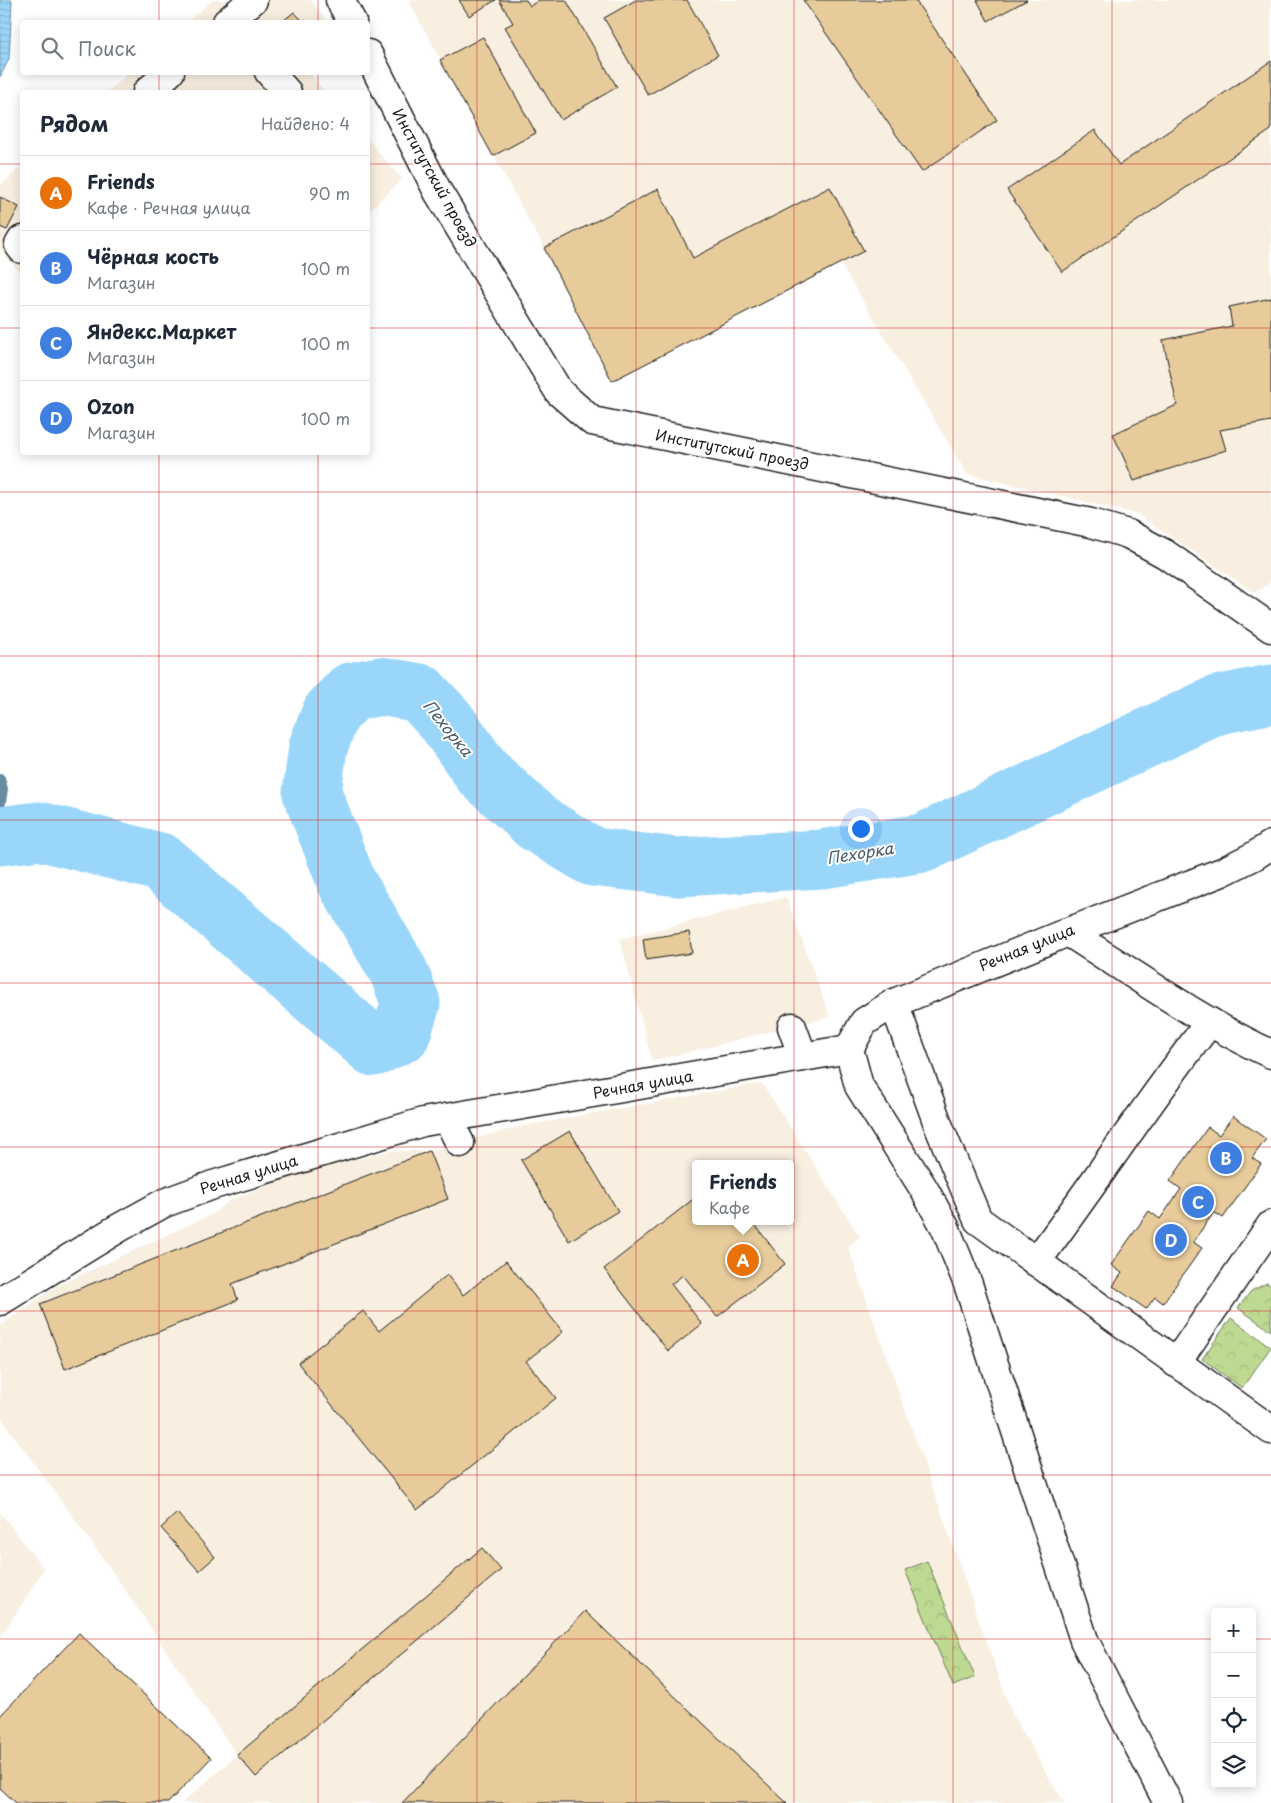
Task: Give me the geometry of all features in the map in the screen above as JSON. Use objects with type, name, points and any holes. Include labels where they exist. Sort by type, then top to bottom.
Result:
[{"type":"street","points":[[229,20],[253,0]]},
{"type":"street","points":[[340,0],[351,20]]},
{"type":"street","name":"Институтский проезд","points":[[370,58],[438,192],[558,392],[592,421],[1091,523],[1119,531],[1165,554],[1271,628]]},
{"type":"street","points":[[149,90],[167,75]]},
{"type":"street","points":[[273,75],[285,90]]},
{"type":"street","name":"Речная улица","points":[[0,1301],[109,1234],[164,1203],[213,1185],[423,1122],[849,1049],[864,1022],[894,1003],[1222,872],[1271,845]]},
{"type":"street","points":[[1068,932],[1210,1022],[1271,1054]]},
{"type":"street","points":[[894,1003],[939,1127],[978,1220],[1271,1430]]},
{"type":"street","points":[[1036,1262],[1083,1200],[1170,1074],[1210,1022]]},
{"type":"street","points":[[792,1027],[803,1057]]},
{"type":"street","points":[[849,1049],[859,1086],[924,1189],[945,1227],[968,1284],[1084,1640],[1168,1803]]},
{"type":"street","points":[[446,1118],[460,1143]]},
{"type":"street","points":[[1176,1362],[1269,1231]]},
{"type":"shaded area","points":[[213,0],[311,0],[326,20],[189,20]]},
{"type":"shaded area","points":[[408,0],[1271,0],[1271,582],[1255,593],[1137,514],[967,474],[840,263],[612,381],[544,248]]},
{"type":"shaded area","points":[[127,75],[310,75],[324,90],[109,90]]},
{"type":"shaded area","points":[[370,142],[402,179],[370,210]]},
{"type":"shaded area","points":[[20,168],[20,273],[0,249],[0,186]]},
{"type":"shaded area","points":[[786,897],[830,1017],[652,1061],[620,939]]},
{"type":"shaded area","points":[[762,1083],[860,1237],[848,1247],[1012,1714],[1064,1803],[182,1803],[237,1755],[106,1562],[6,1425],[0,1413],[0,1326],[57,1286],[214,1213],[230,1200],[308,1170],[391,1151],[429,1151],[523,1126]]},
{"type":"shaded area","points":[[0,1512],[44,1569],[0,1638]]},
{"type":"green space","points":[[1267,1283],[1271,1286],[1271,1331],[1238,1308],[1251,1291]]},
{"type":"green space","points":[[1231,1318],[1271,1347],[1242,1388],[1202,1359]]},
{"type":"green space","points":[[927,1561],[975,1677],[953,1686],[905,1570]]},
{"type":"water","points":[[0,0],[12,0],[9,59],[0,77]]},
{"type":"building","points":[[459,0],[496,0],[469,16]]},
{"type":"building","points":[[499,0],[526,0],[530,6],[539,0],[566,0],[617,87],[561,120],[505,27],[513,23]]},
{"type":"building","points":[[636,0],[687,0],[718,55],[648,95],[604,18]]},
{"type":"building","points":[[803,0],[915,0],[997,120],[922,172]]},
{"type":"building","points":[[977,0],[1027,0],[988,21]]},
{"type":"building","points":[[294,12],[302,20],[284,20]]},
{"type":"building","points":[[483,37],[536,133],[493,156],[440,60]]},
{"type":"building","points":[[1271,61],[1271,130],[1062,272],[1007,190],[1095,130],[1119,165]]},
{"type":"building","points":[[830,187],[864,251],[612,381],[544,248],[658,189],[693,258]]},
{"type":"building","points":[[0,197],[19,207],[7,230],[0,227]]},
{"type":"building","points":[[1271,298],[1271,421],[1220,430],[1226,450],[1134,481],[1113,434],[1177,405],[1163,340],[1232,326],[1229,307]]},
{"type":"building","points":[[689,932],[692,953],[646,960],[643,939]]},
{"type":"building","points":[[1233,1116],[1266,1139],[1252,1158],[1261,1164],[1223,1218],[1214,1212],[1193,1242],[1202,1248],[1163,1303],[1155,1297],[1146,1309],[1113,1286],[1122,1273],[1111,1265],[1149,1211],[1160,1219],[1181,1189],[1170,1181],[1208,1127],[1219,1135]]},
{"type":"building","points":[[570,1131],[618,1211],[569,1241],[521,1160]]},
{"type":"building","points":[[429,1151],[448,1199],[232,1284],[238,1300],[65,1369],[40,1304]]},
{"type":"building","points":[[692,1200],[692,1225],[755,1225],[785,1264],[717,1317],[683,1275],[671,1284],[702,1324],[668,1351],[604,1269]]},
{"type":"building","points":[[506,1261],[563,1332],[526,1361],[556,1398],[417,1510],[298,1363],[363,1311],[379,1331],[447,1275],[463,1295]]},
{"type":"building","points":[[177,1513],[215,1557],[199,1571],[161,1528]]},
{"type":"building","points":[[482,1548],[501,1570],[256,1777],[237,1755]]},
{"type":"building","points":[[585,1611],[787,1803],[402,1803]]},
{"type":"building","points":[[79,1633],[211,1758],[168,1803],[16,1803],[0,1788],[0,1716]]},
{"type":"waterway","name":"Пехорка","points":[[0,836],[39,831],[160,862],[374,1047],[401,1034],[411,1003],[398,970],[347,883],[312,793],[318,747],[331,713],[351,692],[380,686],[420,693],[447,722],[482,772],[537,823],[593,857],[678,867],[822,859],[923,843],[1217,705],[1271,694]]},
{"type":"waterway","points":[[0,779],[3,789],[0,808]]},
{"type":"place","name":"Чёрная кость","points":[[1226,1158]]},
{"type":"place","name":"Яндекс.Маркет","points":[[1198,1202]]},
{"type":"place","name":"Ozon","points":[[1171,1240]]},
{"type":"place","name":"Friends","points":[[743,1260]]}]
